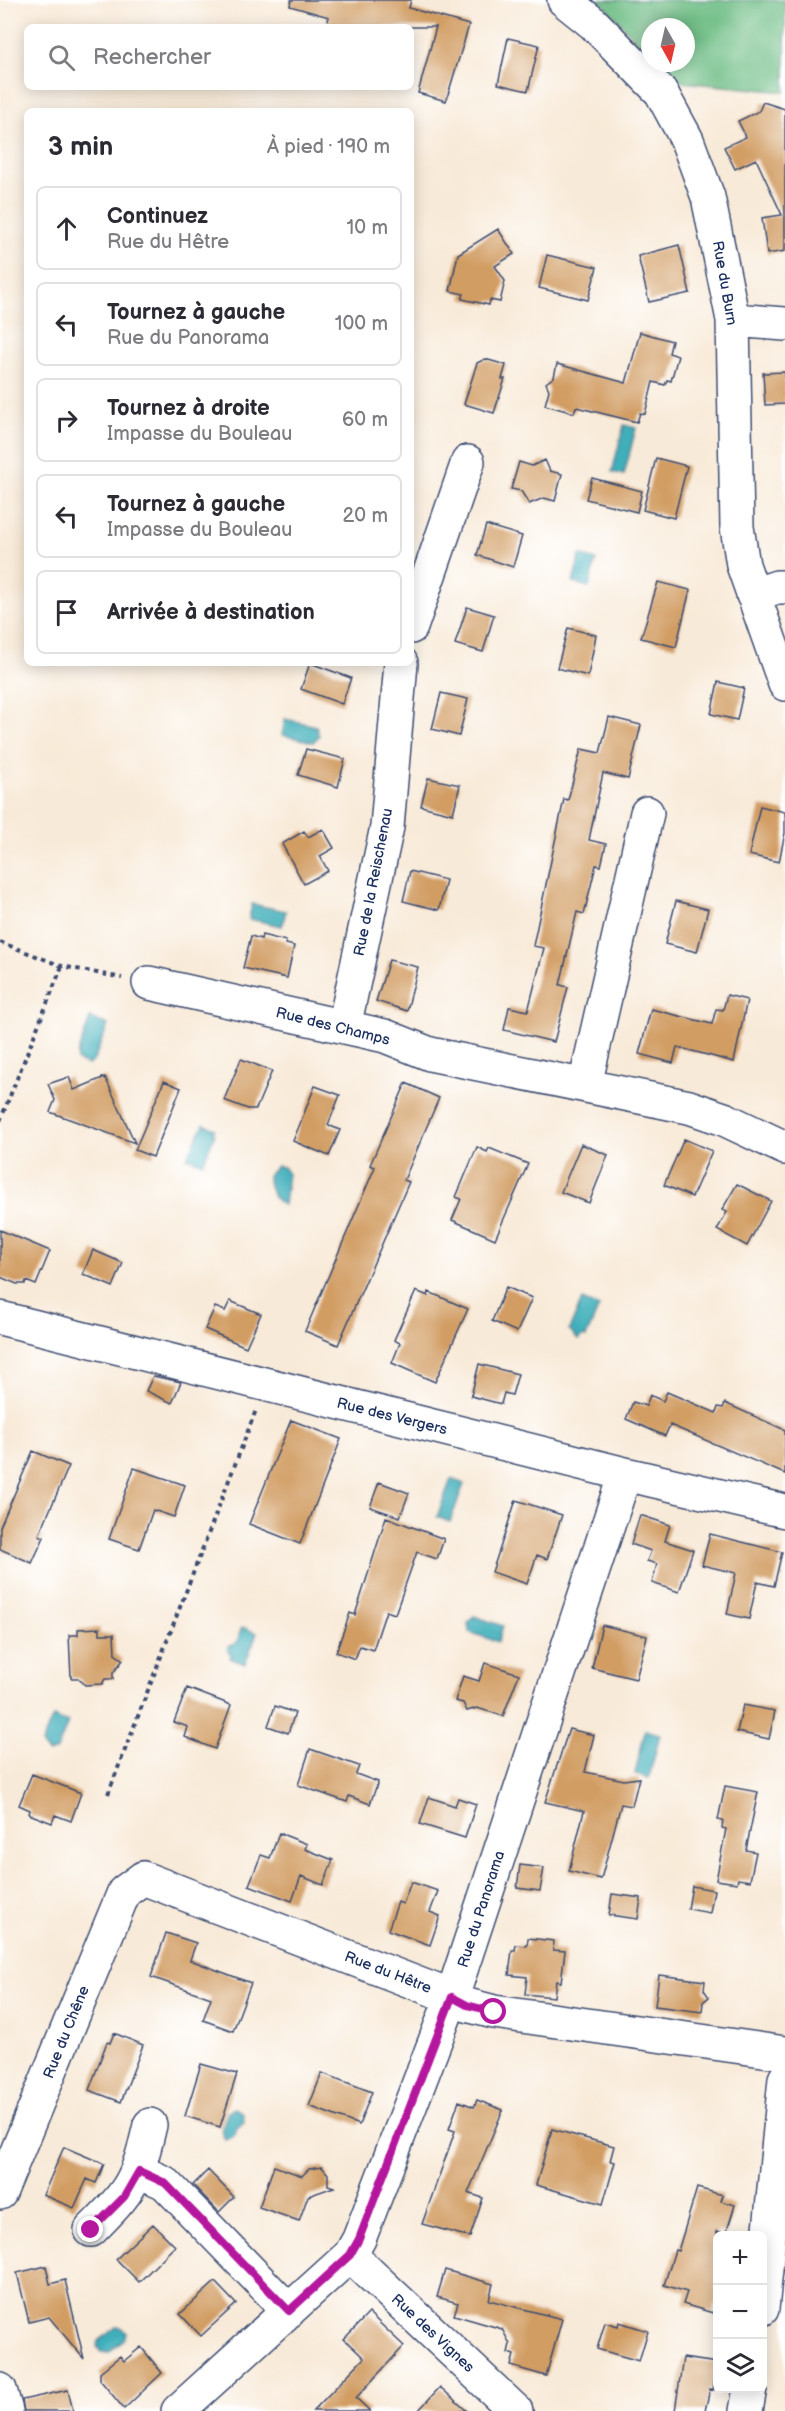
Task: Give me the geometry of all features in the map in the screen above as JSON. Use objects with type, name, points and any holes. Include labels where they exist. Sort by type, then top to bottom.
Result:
[{"type":"street","name":"Rue du Burn","points":[[564,0],[594,24],[661,92],[687,140],[708,197],[733,320],[737,527],[742,565],[785,684]]},
{"type":"street","points":[[733,320],[785,324]]},
{"type":"street","points":[[414,618],[468,462]]},
{"type":"street","points":[[753,596],[777,587],[785,587]]},
{"type":"street","name":"Rue de la Reischenau","points":[[344,1027],[387,827],[401,666]]},
{"type":"street","points":[[585,1085],[647,813]]},
{"type":"street","name":"Rue des Champs","points":[[149,983],[385,1036],[430,1054],[689,1107],[724,1119],[785,1148]]},
{"type":"street","name":"Rue des Vergers","points":[[0,1318],[625,1474],[785,1511]]},
{"type":"street","name":"Rue du Panorama","points":[[178,2411],[350,2255],[359,2239],[452,1997],[625,1474]]},
{"type":"street","name":"Rue du Hêtre","points":[[143,1878],[452,1997],[467,2005],[494,2012],[785,2053]]},
{"type":"street","name":"Rue du Chêne","points":[[0,2193],[124,1892],[143,1878]]},
{"type":"street","points":[[764,2285],[785,2079]]},
{"type":"street","points":[[91,2230],[124,2197],[139,2171],[150,2125]]},
{"type":"street","points":[[139,2171],[165,2183],[289,2311]]},
{"type":"street","name":"Rue des Vignes","points":[[350,2255],[516,2411]]},
{"type":"street","points":[[0,2390],[6,2411]]},
{"type":"street","points":[[746,2411],[749,2393]]},
{"type":"path","points":[[0,942],[62,966],[149,983]]},
{"type":"path","points":[[0,1121],[62,966]]},
{"type":"path","points":[[108,1794],[266,1384]]},
{"type":"green space","points":[[596,0],[785,0],[785,92],[672,81],[664,72],[695,72],[695,18],[641,18],[641,46],[606,7]]},
{"type":"water","points":[[624,425],[636,428],[624,475],[612,472]]},
{"type":"water","points":[[580,555],[596,560],[589,587],[573,583]]},
{"type":"water","points":[[285,719],[316,726],[319,736],[313,742],[282,735]]},
{"type":"water","points":[[252,904],[286,911],[282,926],[249,919]]},
{"type":"water","points":[[90,1018],[108,1025],[94,1060],[88,1065],[77,1061],[77,1055]]},
{"type":"water","points":[[204,1124],[215,1129],[213,1133],[215,1134],[203,1163],[187,1157]]},
{"type":"water","points":[[277,1166],[283,1167],[288,1174],[284,1205],[274,1197],[269,1184],[268,1175]]},
{"type":"water","points":[[582,1300],[599,1307],[586,1337],[583,1336],[578,1340],[569,1330]]},
{"type":"water","points":[[451,1479],[464,1484],[450,1522],[437,1517]]},
{"type":"water","points":[[474,1616],[503,1626],[498,1642],[469,1632],[468,1623]]},
{"type":"water","points":[[242,1627],[257,1633],[245,1664],[230,1658],[228,1651],[229,1646],[236,1644]]},
{"type":"water","points":[[53,1717],[68,1723],[57,1750],[48,1753],[41,1744]]},
{"type":"water","points":[[645,1730],[660,1734],[649,1778],[635,1774]]},
{"type":"water","points":[[235,2108],[243,2113],[244,2122],[236,2129],[233,2137],[225,2140],[221,2131],[228,2111]]},
{"type":"water","points":[[116,2327],[121,2327],[126,2333],[125,2338],[109,2352],[101,2352],[97,2347],[99,2341]]},
{"type":"building","points":[[291,0],[411,0],[409,8],[469,25],[446,101],[418,93],[436,27],[414,27],[414,24],[327,24],[329,17],[290,6]]},
{"type":"building","points":[[508,38],[539,45],[528,91],[498,84]]},
{"type":"building","points":[[763,102],[785,109],[785,251],[767,254],[762,218],[782,215],[756,159],[735,169],[724,147],[746,137],[738,121],[759,111]]},
{"type":"building","points":[[498,229],[514,254],[495,266],[505,281],[500,302],[490,300],[489,305],[462,299],[464,294],[450,291],[458,254]]},
{"type":"building","points":[[679,245],[690,293],[649,302],[638,256]]},
{"type":"building","points":[[547,255],[597,267],[588,300],[539,288]]},
{"type":"building","points":[[640,332],[672,341],[669,353],[678,356],[671,381],[667,380],[665,385],[653,382],[645,414],[640,413],[637,422],[576,407],[574,413],[545,405],[549,390],[546,383],[554,377],[557,364],[626,383]]},
{"type":"building","points":[[485,359],[506,365],[502,379],[505,379],[494,413],[464,404],[477,363]]},
{"type":"building","points":[[785,372],[785,404],[765,405],[763,373]]},
{"type":"building","points":[[656,458],[687,466],[674,518],[643,510]]},
{"type":"building","points":[[545,460],[550,471],[562,474],[555,501],[544,498],[529,504],[521,491],[511,489],[519,462],[532,466]]},
{"type":"building","points":[[592,478],[642,491],[637,512],[586,499]]},
{"type":"building","points":[[486,525],[522,536],[513,567],[477,555]]},
{"type":"building","points":[[658,582],[690,590],[676,647],[641,638]]},
{"type":"building","points":[[467,607],[494,615],[483,652],[455,644]]},
{"type":"building","points":[[568,628],[596,635],[588,676],[557,668]]},
{"type":"building","points":[[309,666],[318,666],[351,678],[342,704],[301,689]]},
{"type":"building","points":[[718,682],[744,688],[737,720],[711,714]]},
{"type":"building","points":[[441,693],[468,699],[459,736],[432,729]]},
{"type":"building","points":[[609,717],[641,725],[628,779],[603,773],[589,840],[606,844],[601,866],[596,865],[584,914],[577,912],[560,985],[568,987],[554,1042],[504,1030],[509,1007],[528,1011],[544,948],[533,946],[564,799],[568,800],[581,749],[600,753]]},
{"type":"building","points":[[306,749],[345,759],[338,787],[298,775]]},
{"type":"building","points":[[428,778],[460,785],[453,814],[421,806]]},
{"type":"building","points":[[760,806],[785,812],[785,833],[779,862],[749,855]]},
{"type":"building","points":[[323,829],[334,848],[320,856],[328,871],[304,884],[282,844],[304,831],[308,837]]},
{"type":"building","points":[[410,871],[446,880],[439,910],[403,901]]},
{"type":"building","points":[[676,901],[708,909],[697,952],[665,944]]},
{"type":"building","points":[[262,935],[286,941],[286,944],[294,946],[287,978],[243,968],[251,936],[261,939]]},
{"type":"building","points":[[389,960],[418,967],[407,1011],[376,1001]]},
{"type":"building","points":[[727,995],[747,1000],[734,1062],[677,1047],[673,1063],[639,1054],[651,1009],[712,1024],[716,1009],[723,1010]]},
{"type":"building","points":[[241,1059],[272,1071],[256,1109],[248,1109],[224,1100]]},
{"type":"building","points":[[69,1077],[74,1090],[105,1077],[135,1143],[50,1112],[55,1100],[48,1084]]},
{"type":"building","points":[[164,1081],[181,1088],[153,1157],[135,1150]]},
{"type":"building","points":[[406,1083],[439,1098],[404,1180],[409,1182],[338,1345],[305,1331],[375,1167],[370,1165]]},
{"type":"building","points":[[315,1086],[340,1095],[328,1125],[340,1130],[329,1156],[293,1141]]},
{"type":"building","points":[[684,1139],[712,1151],[692,1197],[664,1185]]},
{"type":"building","points":[[581,1144],[608,1155],[589,1203],[561,1192]]},
{"type":"building","points":[[477,1147],[487,1152],[489,1148],[528,1164],[495,1239],[452,1220],[461,1199],[456,1197]]},
{"type":"building","points":[[737,1184],[771,1201],[747,1246],[717,1230],[727,1212],[722,1210]]},
{"type":"building","points":[[0,1230],[50,1251],[36,1285],[26,1281],[25,1284],[17,1284],[0,1277]]},
{"type":"building","points":[[93,1250],[123,1263],[113,1287],[83,1274]]},
{"type":"building","points":[[506,1287],[532,1298],[517,1332],[492,1321]]},
{"type":"building","points":[[416,1291],[428,1296],[429,1292],[468,1309],[435,1382],[392,1363],[400,1343],[394,1340]]},
{"type":"building","points":[[230,1301],[261,1314],[246,1347],[205,1329],[215,1307],[225,1311]]},
{"type":"building","points":[[479,1364],[518,1374],[512,1395],[504,1393],[501,1404],[471,1396]]},
{"type":"building","points":[[153,1376],[181,1382],[172,1403],[146,1391]]},
{"type":"building","points":[[667,1392],[716,1413],[718,1407],[723,1408],[725,1403],[785,1430],[785,1474],[670,1425],[665,1436],[626,1419],[633,1402],[646,1406],[650,1395],[663,1401]]},
{"type":"building","points":[[291,1420],[341,1439],[300,1544],[249,1524]]},
{"type":"building","points":[[33,1451],[69,1466],[39,1535],[44,1537],[32,1563],[0,1549],[0,1527]]},
{"type":"building","points":[[134,1468],[185,1485],[174,1517],[153,1510],[139,1549],[109,1539]]},
{"type":"building","points":[[379,1482],[409,1493],[400,1517],[370,1507]]},
{"type":"building","points":[[516,1500],[562,1515],[547,1559],[537,1555],[527,1584],[492,1572]]},
{"type":"building","points":[[640,1515],[670,1525],[665,1541],[693,1550],[679,1592],[652,1583],[657,1564],[647,1561],[651,1551],[631,1544]]},
{"type":"building","points":[[386,1517],[444,1539],[437,1559],[417,1552],[395,1614],[386,1611],[373,1650],[360,1646],[355,1659],[336,1652],[350,1613],[355,1615]]},
{"type":"building","points":[[710,1534],[782,1552],[774,1586],[757,1582],[749,1619],[727,1614],[736,1573],[702,1565]]},
{"type":"building","points":[[602,1625],[647,1636],[636,1679],[592,1668]]},
{"type":"building","points":[[100,1628],[100,1634],[114,1634],[115,1654],[123,1660],[113,1673],[113,1679],[105,1679],[102,1684],[85,1685],[78,1678],[71,1678],[69,1635],[78,1635],[78,1629]]},
{"type":"building","points":[[485,1663],[519,1674],[503,1716],[477,1708],[467,1711],[463,1703],[455,1701],[463,1676],[479,1681]]},
{"type":"building","points":[[187,1688],[231,1705],[215,1749],[185,1737],[188,1727],[174,1722]]},
{"type":"building","points":[[743,1705],[775,1711],[769,1739],[737,1732]]},
{"type":"building","points":[[275,1706],[295,1713],[288,1733],[268,1726]]},
{"type":"building","points":[[569,1729],[594,1735],[585,1772],[624,1780],[639,1778],[632,1806],[621,1804],[601,1879],[569,1871],[584,1811],[545,1802]]},
{"type":"building","points":[[310,1749],[359,1766],[356,1774],[378,1782],[370,1804],[349,1796],[347,1802],[298,1785]]},
{"type":"building","points":[[32,1774],[81,1793],[71,1821],[55,1815],[52,1823],[29,1814],[30,1810],[19,1805]]},
{"type":"building","points":[[725,1786],[758,1792],[746,1850],[756,1852],[750,1881],[738,1879],[737,1883],[716,1880],[726,1829],[722,1828],[723,1821],[718,1820]]},
{"type":"building","points":[[429,1797],[455,1806],[458,1798],[476,1804],[465,1838],[420,1824]]},
{"type":"building","points":[[279,1833],[307,1844],[305,1849],[333,1860],[323,1885],[301,1876],[292,1901],[249,1885],[261,1855],[270,1858]]},
{"type":"building","points":[[520,1865],[544,1868],[540,1891],[517,1888]]},
{"type":"building","points":[[411,1882],[438,1891],[430,1912],[440,1916],[430,1945],[388,1930],[398,1902],[403,1904]]},
{"type":"building","points":[[692,1886],[714,1890],[710,1913],[688,1909]]},
{"type":"building","points":[[612,1894],[641,1898],[638,1919],[609,1915]]},
{"type":"building","points":[[166,1933],[196,1943],[190,1960],[251,1983],[233,2031],[203,2020],[211,1998],[151,1977]]},
{"type":"building","points":[[528,1938],[554,1941],[553,1950],[565,1951],[561,1982],[556,1981],[554,1997],[525,1994],[527,1977],[509,1975],[512,1950],[515,1950],[516,1945],[527,1946]]},
{"type":"building","points":[[659,1975],[705,1981],[704,1990],[709,1997],[703,2002],[702,2012],[655,2006]]},
{"type":"building","points":[[114,2033],[143,2045],[121,2102],[89,2090],[107,2042],[110,2043]]},
{"type":"building","points":[[201,2064],[237,2074],[220,2127],[185,2116]]},
{"type":"building","points":[[322,2073],[372,2092],[359,2125],[309,2106]]},
{"type":"building","points":[[477,2100],[503,2110],[468,2193],[483,2198],[470,2237],[422,2224],[455,2131],[449,2129],[459,2101],[474,2107]]},
{"type":"building","points":[[552,2129],[614,2146],[610,2161],[615,2162],[603,2204],[536,2185]]},
{"type":"building","points":[[64,2147],[104,2164],[96,2183],[87,2179],[74,2208],[43,2195]]},
{"type":"building","points":[[274,2166],[302,2176],[309,2169],[322,2167],[328,2174],[328,2185],[334,2187],[308,2196],[299,2221],[259,2207]]},
{"type":"building","points":[[208,2170],[234,2197],[219,2212],[193,2185]]},
{"type":"building","points":[[697,2188],[723,2195],[721,2201],[735,2205],[727,2231],[713,2231],[713,2313],[683,2304],[687,2292],[664,2285],[675,2250],[678,2251]]},
{"type":"building","points":[[153,2224],[175,2246],[139,2282],[116,2259]]},
{"type":"building","points":[[46,2266],[50,2284],[65,2280],[84,2359],[49,2317],[29,2322],[17,2273]]},
{"type":"building","points":[[445,2270],[493,2284],[489,2300],[562,2319],[546,2376],[511,2366],[514,2355],[508,2353],[510,2344],[502,2329],[454,2315],[458,2303],[437,2297]]},
{"type":"building","points":[[215,2282],[236,2304],[201,2336],[180,2314]]},
{"type":"building","points":[[369,2313],[404,2346],[356,2398],[370,2411],[313,2411],[364,2358],[344,2339]]},
{"type":"building","points":[[605,2322],[618,2326],[619,2322],[648,2331],[639,2361],[597,2349]]},
{"type":"building","points":[[141,2347],[162,2373],[124,2409],[100,2380],[100,2372],[120,2356],[124,2361]]},
{"type":"building","points":[[683,2358],[713,2362],[713,2390],[710,2389],[705,2411],[675,2411]]},
{"type":"building","points":[[440,2387],[467,2411],[418,2411]]},
{"type":"building","points":[[68,2390],[73,2411],[24,2411],[22,2400]]},
{"type":"route","points":[[91,2230],[124,2197],[139,2171],[165,2183],[289,2311],[350,2255],[359,2239],[452,1997],[467,2005],[494,2012]]}]
